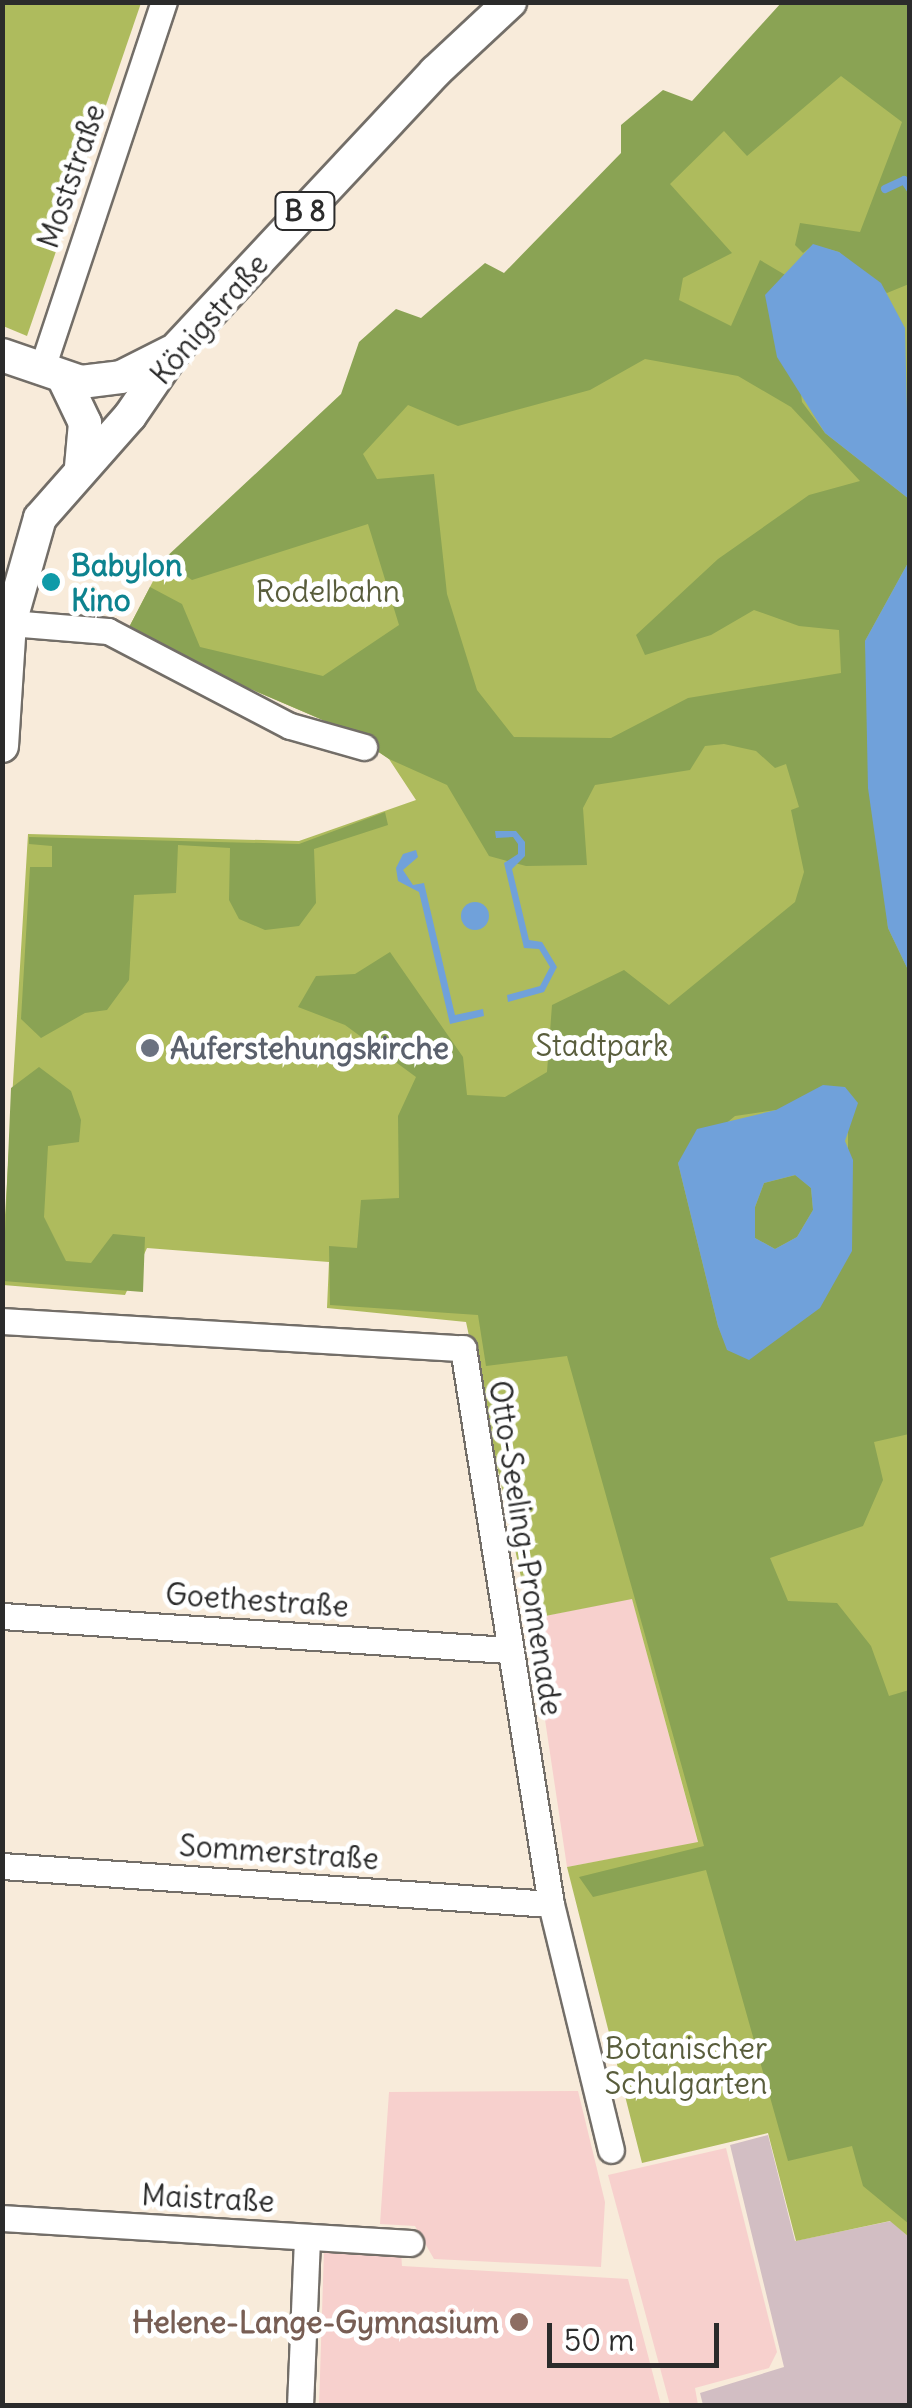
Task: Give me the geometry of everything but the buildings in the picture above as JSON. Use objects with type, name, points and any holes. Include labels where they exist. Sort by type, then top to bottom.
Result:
[{"type":"main road","name":"Königstraße","points":[[80,468],[130,416],[176,350],[478,14],[510,2]]},
{"type":"main road","name":"B 8","points":[[2,355],[52,374],[122,377],[176,350]]},
{"type":"main road","points":[[52,374],[78,397],[86,422],[80,468]]},
{"type":"main road","name":"B 8","points":[[2,746],[10,623],[40,518],[80,468]]},
{"type":"street","name":"Moststraße","points":[[52,374],[164,2]]},
{"type":"street","points":[[10,623],[108,631],[290,726],[364,747]]},
{"type":"street","name":"Otto-Seeling-Promenade","points":[[2,1320],[463,1348],[507,1650],[551,1904],[611,2150]]},
{"type":"street","name":"Goethestraße","points":[[2,1616],[507,1650]]},
{"type":"street","name":"Sommerstraße","points":[[2,1866],[551,1904]]},
{"type":"street","name":"Maistraße","points":[[2,2218],[410,2243]]},
{"type":"street","points":[[300,2406],[307,2236]]},
{"type":"shaded area","points":[[632,1598],[698,1843],[567,1867],[530,1619]]},
{"type":"shaded area","points":[[578,2091],[605,2202],[601,2267],[434,2259],[415,2226],[380,2224],[389,2092]]},
{"type":"shaded area","points":[[768,2135],[795,2241],[891,2221],[909,2237],[909,2405],[703,2405],[700,2393],[784,2367],[730,2145]]},
{"type":"shaded area","points":[[726,2148],[777,2352],[769,2368],[695,2388],[698,2405],[670,2405],[608,2175]]},
{"type":"shaded area","name":"Helene-Lange-Gymnasium","points":[[324,2250],[401,2252],[402,2266],[628,2279],[661,2405],[319,2406]]},
{"type":"green space","points":[[2,3],[141,3],[27,336],[3,326]]},
{"type":"green space","points":[[781,3],[909,3],[909,284],[887,293],[839,252],[813,245],[803,253],[795,245],[800,223],[860,232],[902,122],[841,76],[747,156],[724,131],[670,184],[732,253],[683,278],[679,300],[731,326],[760,260],[787,276],[802,402],[825,433],[909,499],[909,561],[865,641],[888,928],[909,972],[909,1434],[874,1442],[883,1480],[863,1526],[770,1558],[788,1601],[837,1603],[871,1646],[889,1696],[909,1690],[909,2224],[863,2186],[852,2146],[788,2161],[706,1870],[593,1897],[579,1877],[704,1846],[567,1356],[486,1366],[478,1315],[330,1305],[329,1246],[357,1248],[361,1200],[399,1198],[398,1116],[416,1077],[345,1025],[298,1007],[316,976],[355,974],[390,952],[463,1057],[467,1095],[505,1097],[547,1072],[552,1005],[624,970],[669,1005],[795,902],[804,872],[791,810],[799,807],[786,764],[775,768],[756,751],[724,744],[705,746],[690,770],[595,785],[583,808],[587,865],[526,866],[489,856],[447,785],[389,759],[346,730],[125,635],[150,587],[182,604],[200,647],[323,676],[399,625],[368,524],[192,580],[163,560],[341,394],[359,342],[396,309],[421,318],[485,263],[504,273],[621,153],[621,125],[663,90],[692,101]],"holes":[[[645,359],[738,376],[791,407],[860,481],[809,495],[718,559],[636,635],[645,655],[711,635],[754,610],[799,626],[839,630],[841,673],[688,698],[611,738],[514,737],[477,690],[447,594],[434,474],[377,479],[363,454],[408,405],[458,426],[590,390]],[[776,1110],[848,1127],[848,1154],[749,1359],[728,1350],[718,1326],[678,1163],[735,1116]]]},
{"type":"green space","name":"Stadtpark","points":[[909,3],[909,2237],[890,2221],[796,2241],[768,2133],[642,2163],[567,1867],[698,1842],[632,1599],[530,1619],[466,1322],[327,1308],[329,1262],[147,1248],[125,1295],[3,1285],[3,1248],[28,834],[299,841],[416,800],[389,759],[346,730],[125,635],[164,560],[632,175]]},
{"type":"green space","points":[[385,812],[388,825],[314,849],[316,903],[299,926],[265,930],[239,919],[229,900],[230,848],[178,845],[176,893],[134,895],[129,980],[107,1010],[85,1013],[41,1038],[21,1019],[30,867],[52,867],[52,846],[29,844],[29,837],[299,844]]},
{"type":"green space","points":[[39,1067],[71,1091],[81,1120],[79,1142],[48,1146],[44,1217],[66,1261],[91,1263],[113,1234],[145,1237],[143,1292],[3,1281],[11,1088]]},
{"type":"green space","points":[[796,1175],[811,1188],[813,1210],[797,1237],[775,1249],[755,1238],[755,1207],[764,1183]]},
{"type":"water","points":[[813,244],[839,252],[881,283],[905,328],[909,499],[825,433],[777,357],[765,295]]},
{"type":"water","points":[[909,561],[910,972],[888,928],[868,788],[865,641]]},
{"type":"water","points":[[495,831],[516,831],[525,842],[525,856],[512,869],[529,940],[542,942],[557,967],[544,992],[508,1002],[507,995],[540,986],[550,967],[539,949],[524,948],[504,863],[518,854],[518,844],[513,837],[496,838]]},
{"type":"water","points":[[416,850],[418,857],[403,870],[413,885],[424,883],[455,1015],[483,1009],[484,1016],[450,1024],[419,892],[398,881],[396,868],[403,854]]},
{"type":"water","points":[[475,902],[485,906],[489,916],[485,926],[475,930],[465,926],[461,916],[465,906]]},
{"type":"water","points":[[823,1085],[845,1087],[858,1103],[845,1141],[853,1160],[852,1251],[820,1308],[749,1360],[727,1350],[718,1326],[678,1163],[697,1129],[776,1110]],"holes":[[[795,1175],[811,1188],[813,1210],[797,1237],[775,1249],[755,1238],[755,1207],[764,1183]]]},
{"type":"waterway","points":[[885,189],[904,180],[910,189]]},
{"type":"place","name":"Babylon Kino","points":[[51,582]]},
{"type":"place","name":"Auferstehungskirche","points":[[150,1048]]},
{"type":"place","name":"Helene-Lange-Gymnasium","points":[[519,2322]]},
{"type":"park label","name":"Rodelbahn","points":[[328,591]]},
{"type":"park label","name":"Botanischer Schulgarten","points":[[686,2065]]}]
